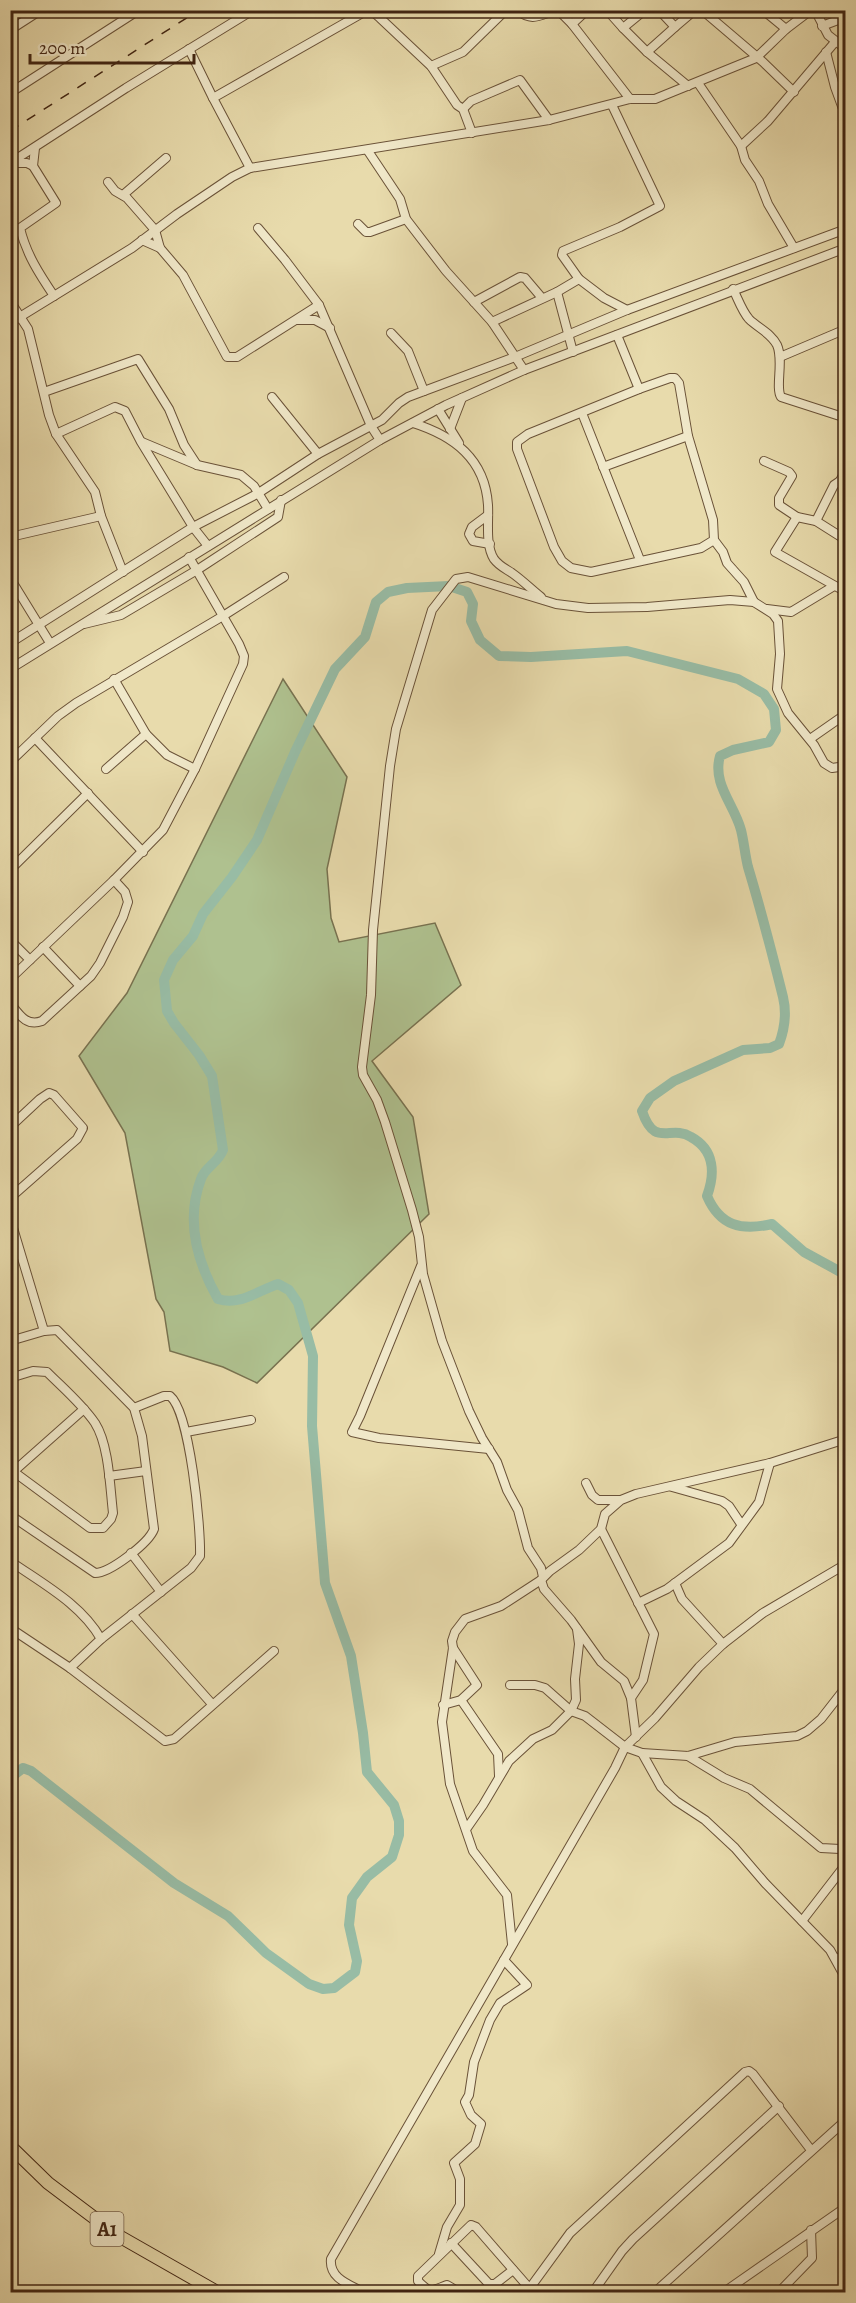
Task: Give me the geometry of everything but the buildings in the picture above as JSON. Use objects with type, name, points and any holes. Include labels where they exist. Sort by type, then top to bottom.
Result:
[{"type":"highway","name":"A1","points":[[10,2146],[48,2183],[117,2235],[217,2292]]},
{"type":"street","points":[[10,30],[41,10]]},
{"type":"street","points":[[10,93],[139,10]]},
{"type":"street","points":[[11,163],[253,10]]},
{"type":"street","points":[[431,66],[463,52],[506,10]]},
{"type":"street","points":[[516,10],[525,16],[536,18],[557,10],[572,24],[630,99]]},
{"type":"street","points":[[572,24],[587,10]]},
{"type":"street","points":[[607,10],[646,52],[688,86]]},
{"type":"street","points":[[622,28],[645,10]]},
{"type":"street","points":[[659,10],[675,27]]},
{"type":"street","points":[[646,52],[695,10]]},
{"type":"street","points":[[702,10],[794,92]]},
{"type":"street","points":[[763,10],[786,29]]},
{"type":"street","points":[[10,323],[142,240],[232,177],[250,168],[368,151],[549,120],[630,99],[655,99],[756,58],[786,29],[813,10],[835,42],[846,49]]},
{"type":"street","points":[[213,98],[276,63],[350,14],[372,11],[431,66],[458,105],[464,109],[472,133]]},
{"type":"street","points":[[822,26],[846,17]]},
{"type":"street","points":[[741,146],[768,121],[835,42]]},
{"type":"street","points":[[189,49],[250,168]]},
{"type":"street","points":[[826,52],[841,107],[846,117]]},
{"type":"street","points":[[464,109],[471,101],[520,80],[549,120]]},
{"type":"street","points":[[698,83],[741,146],[745,160],[759,181],[768,204],[794,248]]},
{"type":"street","points":[[612,105],[660,206],[631,222],[563,250],[562,255],[579,279],[604,298],[627,310]]},
{"type":"street","points":[[33,166],[35,148]]},
{"type":"street","points":[[368,151],[400,200],[406,219],[446,271],[492,321],[524,370]]},
{"type":"street","points":[[123,195],[166,158]]},
{"type":"street","points":[[11,163],[27,163],[33,166],[56,203],[20,228],[24,244],[37,271],[54,296]]},
{"type":"street","points":[[108,182],[155,230],[160,248],[183,275],[227,357],[232,359],[237,357],[319,305]]},
{"type":"street","points":[[358,224],[370,232],[406,219]]},
{"type":"street","points":[[258,228],[319,305],[371,426],[380,440]]},
{"type":"street","points":[[10,643],[194,527],[257,494],[318,454],[388,416],[404,399],[515,357],[627,310],[846,229]]},
{"type":"street","points":[[142,240],[160,248]]},
{"type":"street","points":[[10,669],[380,440],[438,409],[524,370],[846,248]]},
{"type":"street","points":[[474,302],[520,277],[525,278],[542,298]]},
{"type":"street","points":[[492,321],[557,292],[579,279]]},
{"type":"street","points":[[733,290],[747,316],[773,339],[780,357],[778,390],[781,397],[846,417]]},
{"type":"street","points":[[557,292],[573,351]]},
{"type":"street","points":[[10,301],[22,317],[32,340],[49,415],[56,434],[95,492],[100,516],[123,572]]},
{"type":"street","points":[[296,320],[315,320],[331,329]]},
{"type":"street","points":[[780,357],[846,329]]},
{"type":"street","points":[[391,333],[408,351],[424,391]]},
{"type":"street","points":[[617,335],[639,389]]},
{"type":"street","points":[[44,392],[138,359],[168,409],[184,445],[197,465]]},
{"type":"street","points":[[714,540],[701,548],[582,572],[562,561],[554,547],[517,449],[517,442],[528,434],[639,389],[675,378],[679,384],[688,435],[713,520],[714,540],[723,552],[727,563],[744,582],[754,602]]},
{"type":"street","points":[[272,397],[318,454]]},
{"type":"street","points":[[450,429],[462,398]]},
{"type":"street","points":[[56,434],[115,407],[125,411],[141,442],[208,546]]},
{"type":"street","points":[[438,409],[482,477],[486,494],[490,544],[495,560],[544,600]]},
{"type":"street","points":[[582,413],[640,560]]},
{"type":"street","points":[[413,423],[430,428],[462,447]]},
{"type":"street","points":[[603,467],[688,435]]},
{"type":"street","points":[[141,442],[197,465],[241,475],[254,486],[268,509]]},
{"type":"street","points":[[764,461],[789,472],[792,476],[779,498],[779,505],[797,517],[816,521],[846,540]]},
{"type":"street","points":[[816,521],[834,485],[843,484],[846,470]]},
{"type":"street","points":[[80,625],[121,615],[197,570],[278,517],[282,500]]},
{"type":"street","points":[[488,514],[472,527],[469,534],[473,541],[490,544]]},
{"type":"street","points":[[10,537],[100,516]]},
{"type":"street","points":[[797,517],[775,552],[846,592]]},
{"type":"street","points":[[10,979],[144,852],[163,830],[195,769],[243,664],[242,650],[189,557]]},
{"type":"street","points":[[10,762],[76,703],[284,577]]},
{"type":"street","points":[[636,1737],[631,1698],[624,1681],[607,1668],[544,1590],[541,1568],[528,1548],[518,1510],[507,1490],[498,1462],[482,1438],[469,1411],[431,1306],[412,1210],[394,1146],[377,1100],[363,1075],[362,1066],[374,954],[373,930],[396,729],[432,610],[452,583],[459,578],[468,577],[556,604],[588,608],[647,608],[730,600],[754,602],[765,608],[778,621],[780,654],[777,678],[778,695],[788,713],[810,739],[824,763],[832,768],[846,766]]},
{"type":"street","points":[[10,578],[50,643]]},
{"type":"street","points":[[765,608],[791,612],[834,586]]},
{"type":"street","points":[[114,679],[146,734],[167,755],[195,769]]},
{"type":"street","points":[[810,739],[843,716],[846,718]]},
{"type":"street","points":[[106,769],[146,734]]},
{"type":"street","points":[[35,738],[144,852]]},
{"type":"street","points":[[10,870],[88,793]]},
{"type":"street","points":[[10,1003],[27,1022],[35,1024],[42,1021],[80,986],[100,963],[128,902],[125,892],[114,880]]},
{"type":"street","points":[[10,940],[30,960]]},
{"type":"street","points":[[43,947],[80,986]]},
{"type":"street","points":[[10,1127],[40,1099],[49,1094],[54,1095],[78,1119],[83,1132],[10,1198]]},
{"type":"street","points":[[10,1218],[44,1331]]},
{"type":"street","points":[[422,1265],[352,1432],[378,1438],[489,1449]]},
{"type":"street","points":[[10,1341],[44,1331],[57,1330],[134,1408],[142,1436],[154,1529],[148,1539],[131,1553],[106,1571],[95,1573],[10,1515]]},
{"type":"street","points":[[10,1378],[33,1371],[47,1372],[84,1409],[95,1424],[100,1434],[109,1476],[112,1513],[111,1519],[103,1528],[80,1522],[12,1470],[84,1409]]},
{"type":"street","points":[[70,1668],[101,1639],[191,1568],[200,1556],[197,1506],[186,1432],[179,1407],[170,1396],[164,1396],[134,1408]]},
{"type":"street","points":[[186,1432],[251,1420]]},
{"type":"street","points":[[512,1944],[507,1895],[473,1851],[450,1784],[442,1722],[455,1632],[465,1619],[501,1606],[542,1579],[579,1550],[601,1529],[605,1514],[621,1500],[636,1494],[770,1463],[842,1440],[846,1450]]},
{"type":"street","points":[[638,1604],[675,1583],[729,1543],[759,1502],[770,1463]]},
{"type":"street","points":[[109,1476],[146,1470]]},
{"type":"street","points":[[586,1483],[605,1514]]},
{"type":"street","points":[[671,1487],[722,1500],[741,1524]]},
{"type":"street","points":[[598,1500],[621,1500]]},
{"type":"street","points":[[601,1529],[654,1634],[643,1680],[631,1698]]},
{"type":"street","points":[[131,1553],[161,1592]]},
{"type":"street","points":[[10,1561],[75,1606],[91,1622],[101,1639]]},
{"type":"street","points":[[363,2292],[333,2274],[330,2268],[331,2259],[615,1768],[625,1746],[723,1644],[763,1613],[846,1564]]},
{"type":"street","points":[[675,1583],[684,1602],[723,1644]]},
{"type":"street","points":[[132,1614],[212,1704]]},
{"type":"street","points":[[10,1628],[70,1668],[165,1741],[174,1739],[274,1651]]},
{"type":"street","points":[[466,1828],[483,1805],[509,1761],[532,1740],[552,1730],[571,1711],[576,1700],[575,1679],[579,1644],[577,1629]]},
{"type":"street","points":[[444,1705],[461,1700],[477,1685],[453,1648]]},
{"type":"street","points":[[510,1685],[535,1685],[545,1688],[571,1711],[585,1716],[625,1746],[642,1753],[688,1756],[735,1742],[797,1736],[813,1726],[843,1697],[846,1687]]},
{"type":"street","points":[[461,1700],[498,1754],[500,1776]]},
{"type":"street","points":[[642,1753],[662,1787],[676,1801],[705,1820],[725,1838],[830,1950],[846,1978]]},
{"type":"street","points":[[688,1756],[724,1778],[750,1789],[821,1848],[846,1853]]},
{"type":"street","points":[[802,1921],[846,1864]]},
{"type":"street","points":[[837,1960],[846,1952]]},
{"type":"street","points":[[439,2254],[447,2227],[459,2205],[460,2179],[454,2163],[475,2144],[481,2124],[471,2115],[465,2102],[469,2095],[474,2062],[490,2020],[500,2003],[527,1984],[504,1960]]},
{"type":"street","points":[[459,2292],[447,2285],[430,2291],[418,2281],[420,2272],[468,2226],[474,2225],[529,2291],[570,2233],[745,2072],[749,2071],[753,2074],[811,2150]]},
{"type":"street","points":[[593,2292],[633,2239],[779,2106]]},
{"type":"street","points":[[655,2292],[846,2120]]},
{"type":"street","points":[[724,2292],[846,2207]]},
{"type":"street","points":[[779,2292],[810,2262],[811,2230]]},
{"type":"street","points":[[451,2243],[489,2284],[495,2284],[513,2270]]},
{"type":"green space","points":[[283,679],[347,777],[327,869],[331,918],[339,942],[435,923],[461,985],[372,1061],[413,1117],[429,1214],[257,1383],[223,1367],[170,1351],[164,1312],[156,1299],[125,1133],[79,1056],[127,993]]},
{"type":"waterway","points":[[10,1775],[14,1775],[23,1768],[31,1771],[174,1883],[228,1916],[266,1953],[309,1984],[323,1989],[334,1988],[355,1972],[357,1961],[349,1925],[352,1898],[367,1877],[392,1857],[399,1835],[399,1821],[394,1805],[367,1772],[351,1656],[325,1583],[312,1426],[313,1356],[298,1303],[289,1290],[278,1284],[248,1297],[226,1301],[218,1299],[204,1271],[194,1226],[196,1195],[203,1175],[223,1150],[212,1076],[167,1011],[164,980],[173,960],[193,936],[203,914],[257,840],[295,752],[335,669],[365,637],[376,602],[388,592],[407,588],[449,586],[467,592],[473,604],[471,621],[480,640],[499,656],[531,657],[627,651],[738,679],[764,694],[774,709],[776,730],[769,742],[733,750],[720,756],[718,766],[721,785],[741,830],[748,867],[783,997],[785,1015],[781,1038],[779,1044],[770,1048],[743,1050],[674,1081],[650,1098],[642,1111],[652,1129],[691,1137],[705,1149],[712,1171],[707,1196],[712,1206],[725,1220],[751,1227],[772,1224],[804,1252],[846,1275]]},
{"type":"railway","points":[[10,131],[199,10]]}]
